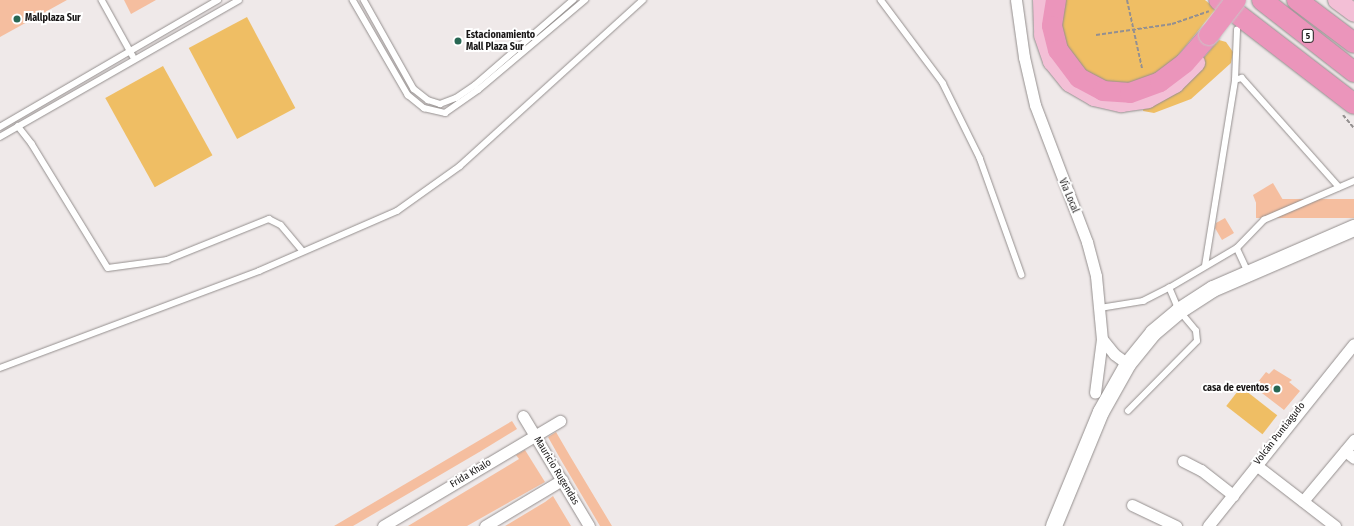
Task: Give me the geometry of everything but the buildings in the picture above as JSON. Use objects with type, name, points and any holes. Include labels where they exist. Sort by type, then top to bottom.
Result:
[{"type":"highway","points":[[1056,0],[1052,26],[1060,54],[1079,78],[1103,91],[1130,93],[1160,82],[1185,63],[1212,38],[1236,0]]},
{"type":"highway","name":"5","points":[[1262,0],[1354,72]]},
{"type":"highway","name":"5","points":[[1297,0],[1354,43]]},
{"type":"highway","points":[[1218,4],[1354,104]]},
{"type":"main road","points":[[1042,0],[1043,35],[1055,65],[1077,89],[1103,100],[1130,102],[1158,95],[1186,74],[1212,38]]},
{"type":"main road","points":[[1337,0],[1354,13]]},
{"type":"street","name":"Vía Local","points":[[1016,0],[1024,57],[1035,105],[1087,242],[1100,308],[1102,339],[1095,393]]},
{"type":"street","points":[[1054,526],[1101,412],[1128,364],[1154,333],[1179,311],[1213,289],[1354,228]]},
{"type":"street","points":[[1102,339],[1114,354],[1128,364]]},
{"type":"street","name":"Volcán Puntiagudo","points":[[1208,526],[1354,344]]},
{"type":"street","name":"Mauricio Rugendas","points":[[523,416],[589,526]]},
{"type":"street","name":"Frida Khalo","points":[[383,526],[560,421]]},
{"type":"street","points":[[1303,501],[1354,440]]},
{"type":"street","points":[[1345,451],[1354,458]]},
{"type":"street","points":[[1183,461],[1201,470],[1233,495]]},
{"type":"street","points":[[1256,465],[1335,526]]},
{"type":"street","points":[[485,526],[562,480]]},
{"type":"street","points":[[1132,505],[1176,526]]},
{"type":"lane","points":[[102,0],[134,59]]},
{"type":"lane","points":[[0,127],[218,0]]},
{"type":"lane","points":[[0,137],[239,0]]},
{"type":"lane","points":[[353,0],[408,95],[424,108],[445,112],[478,90],[585,0]]},
{"type":"lane","points":[[364,0],[414,89],[428,100],[440,104],[456,98],[475,85],[573,0]]},
{"type":"lane","points":[[0,368],[259,271],[397,211],[460,166],[642,0]]},
{"type":"lane","points":[[881,0],[943,83],[980,158],[1022,275]]},
{"type":"lane","points":[[1204,266],[1235,80],[1237,30]]},
{"type":"lane","points":[[1235,80],[1242,78],[1339,187]]},
{"type":"lane","points":[[18,126],[32,144],[108,268],[167,260],[269,219],[281,225],[303,251]]},
{"type":"lane","points":[[1100,308],[1143,301],[1170,288],[1204,266],[1237,248],[1264,220],[1354,180]]},
{"type":"lane","points":[[1237,248],[1248,273]]},
{"type":"lane","points":[[1128,411],[1197,341],[1196,331],[1179,311],[1170,288]]},
{"type":"path","points":[[1127,0],[1142,68]]},
{"type":"path","points":[[1096,35],[1172,24],[1218,4]]},
{"type":"shaded area","points":[[1064,0],[1205,0],[1216,9],[1166,70],[1137,86],[1102,84],[1070,58],[1061,35]]},
{"type":"shaded area","points":[[247,17],[295,108],[237,139],[189,48]]},
{"type":"shaded area","points":[[1219,40],[1226,42],[1233,52],[1231,63],[1191,99],[1154,113],[1143,111],[1144,105],[1196,67]]},
{"type":"shaded area","points":[[163,66],[212,155],[155,187],[105,98]]},
{"type":"shaded area","points":[[1241,387],[1277,415],[1262,434],[1226,406]]},
{"type":"place","name":"Mallplaza Sur","points":[[17,19]]},
{"type":"place","name":"Estacionamiento Mall Plaza Sur","points":[[458,41]]},
{"type":"place","name":"casa de eventos","points":[[1277,389]]}]
